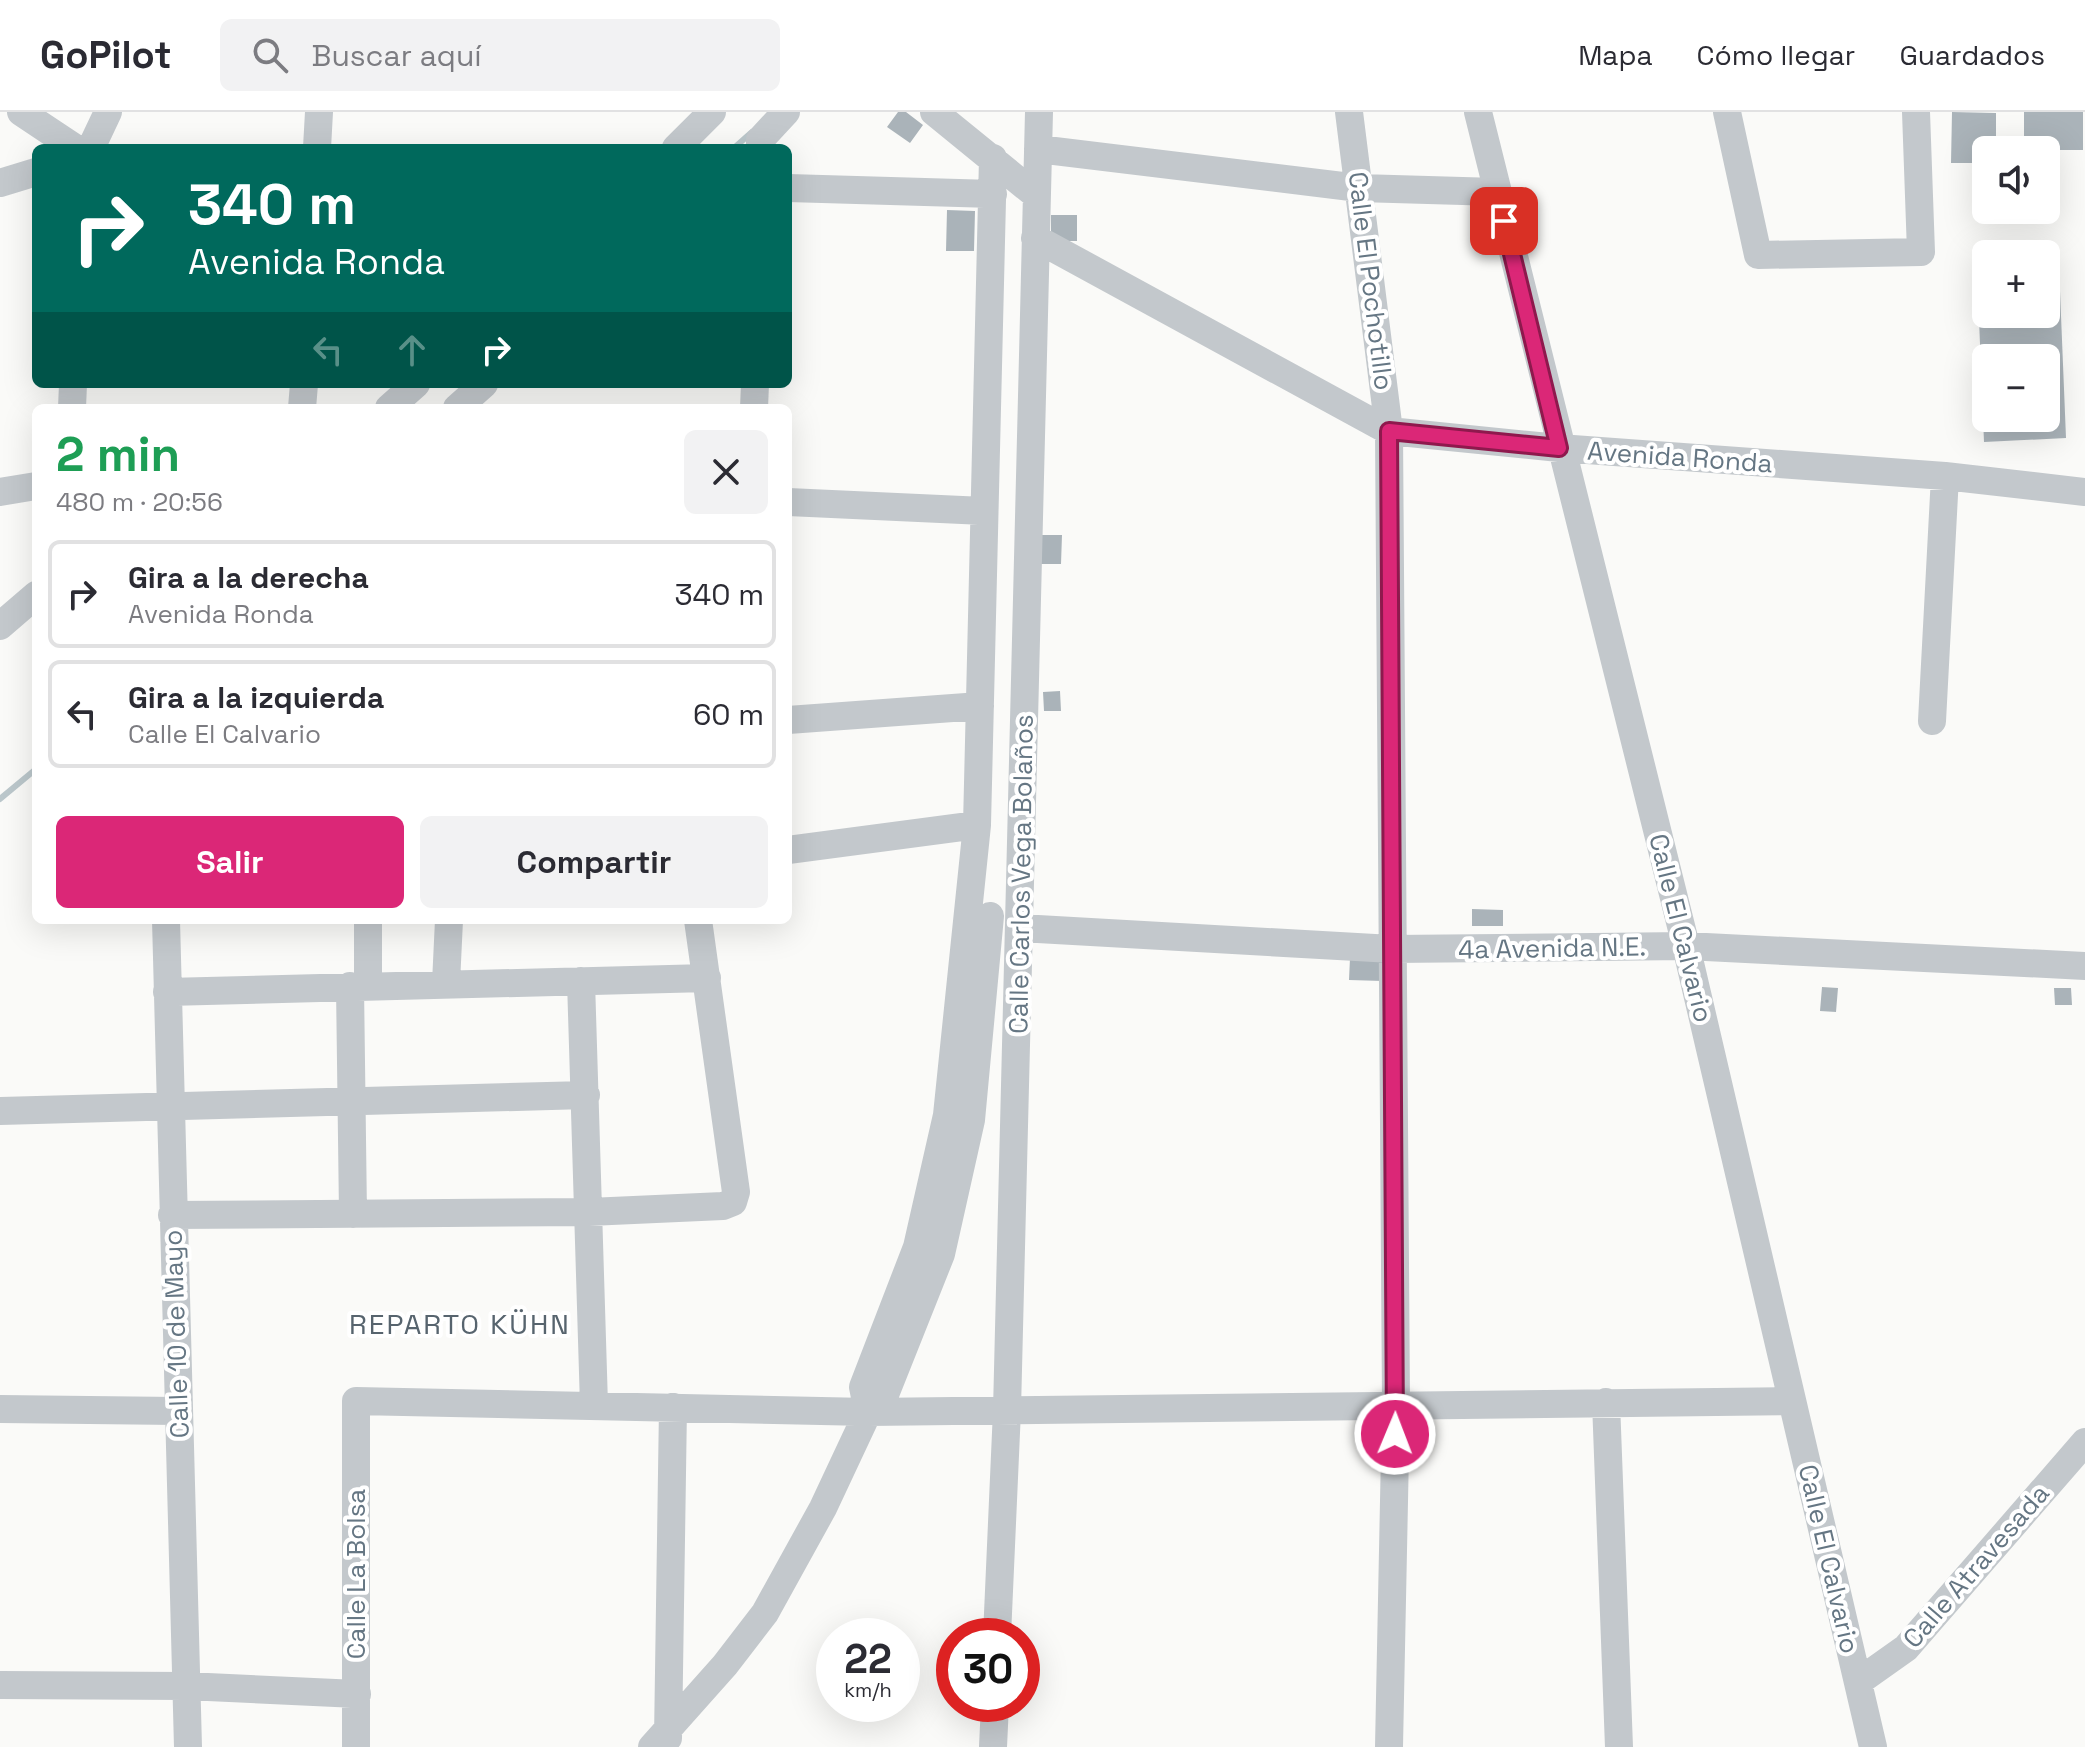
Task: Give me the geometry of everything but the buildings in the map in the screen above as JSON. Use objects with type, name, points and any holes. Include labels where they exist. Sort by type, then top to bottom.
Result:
[{"type":"street","points":[[21,112],[69,144]]},
{"type":"street","points":[[93,144],[108,112]]},
{"type":"street","points":[[317,144],[319,112]]},
{"type":"street","points":[[680,144],[712,112]]},
{"type":"street","points":[[760,144],[760,140],[786,112]]},
{"type":"street","points":[[934,112],[1036,195]]},
{"type":"street","name":"Calle Carlos Vega Bolaños","points":[[998,1618],[1007,1410],[1039,112]]},
{"type":"street","name":"Calle El Pochotillo","points":[[1349,112],[1389,431],[1396,1403],[1389,1747]]},
{"type":"street","name":"Calle El Calvario","points":[[1478,112],[1559,448],[1686,946],[1873,1747]]},
{"type":"street","points":[[1727,112],[1758,255],[1921,252],[1916,112]]},
{"type":"street","points":[[1038,149],[1359,188],[1497,192]]},
{"type":"street","name":"Calle Carlos Vega Bolaños","points":[[663,1742],[765,1613],[823,1508],[868,1412],[886,1392],[941,1254],[971,1120],[980,915],[977,825],[993,158]]},
{"type":"street","points":[[0,183],[32,173]]},
{"type":"street","points":[[792,188],[993,194]]},
{"type":"street","name":"Avenida Ronda","points":[[1035,238],[1389,431],[1559,448],[1945,476],[2085,492]]},
{"type":"street","points":[[394,404],[412,388]]},
{"type":"street","points":[[462,404],[480,388]]},
{"type":"street","points":[[1932,721],[1945,476]]},
{"type":"street","points":[[0,492],[32,487]]},
{"type":"street","points":[[792,502],[984,511]]},
{"type":"street","points":[[0,626],[32,598]]},
{"type":"street","points":[[792,720],[980,706]]},
{"type":"street","points":[[792,849],[977,825]]},
{"type":"street","name":"4a Avenida N.E.","points":[[980,915],[1020,922],[1392,949],[1686,946],[2085,966]]},
{"type":"street","name":"Calle 10 de Mayo","points":[[166,924],[188,1747]]},
{"type":"street","points":[[353,1214],[352,1101],[359,986],[367,924]]},
{"type":"street","points":[[446,983],[449,924]]},
{"type":"street","points":[[172,1215],[589,1212],[723,1206],[733,1202],[736,1192],[699,924]]},
{"type":"street","points":[[167,992],[707,978]]},
{"type":"street","points":[[581,981],[594,1405],[868,1412],[1396,1403],[1792,1401]]},
{"type":"street","points":[[0,1111],[169,1109],[586,1095]]},
{"type":"street","name":"Calle La Bolsa","points":[[356,1747],[356,1401],[594,1405]]},
{"type":"street","points":[[1606,1402],[1619,1747]]},
{"type":"street","points":[[663,1742],[673,1407]]},
{"type":"street","points":[[0,1409],[178,1411]]},
{"type":"street","name":"Calle Atravesada","points":[[1858,1682],[1906,1648],[2085,1442]]},
{"type":"street","points":[[0,1685],[186,1686],[357,1694]]},
{"type":"street","points":[[993,1747],[994,1722]]},
{"type":"waterway","points":[[738,144],[752,132]]},
{"type":"waterway","points":[[0,799],[32,772]]},
{"type":"district","name":"REPARTO KÜHN","points":[[460,1324]]},
{"type":"route","points":[[1395,1434],[1389,431],[1559,448],[1504,221]]}]
